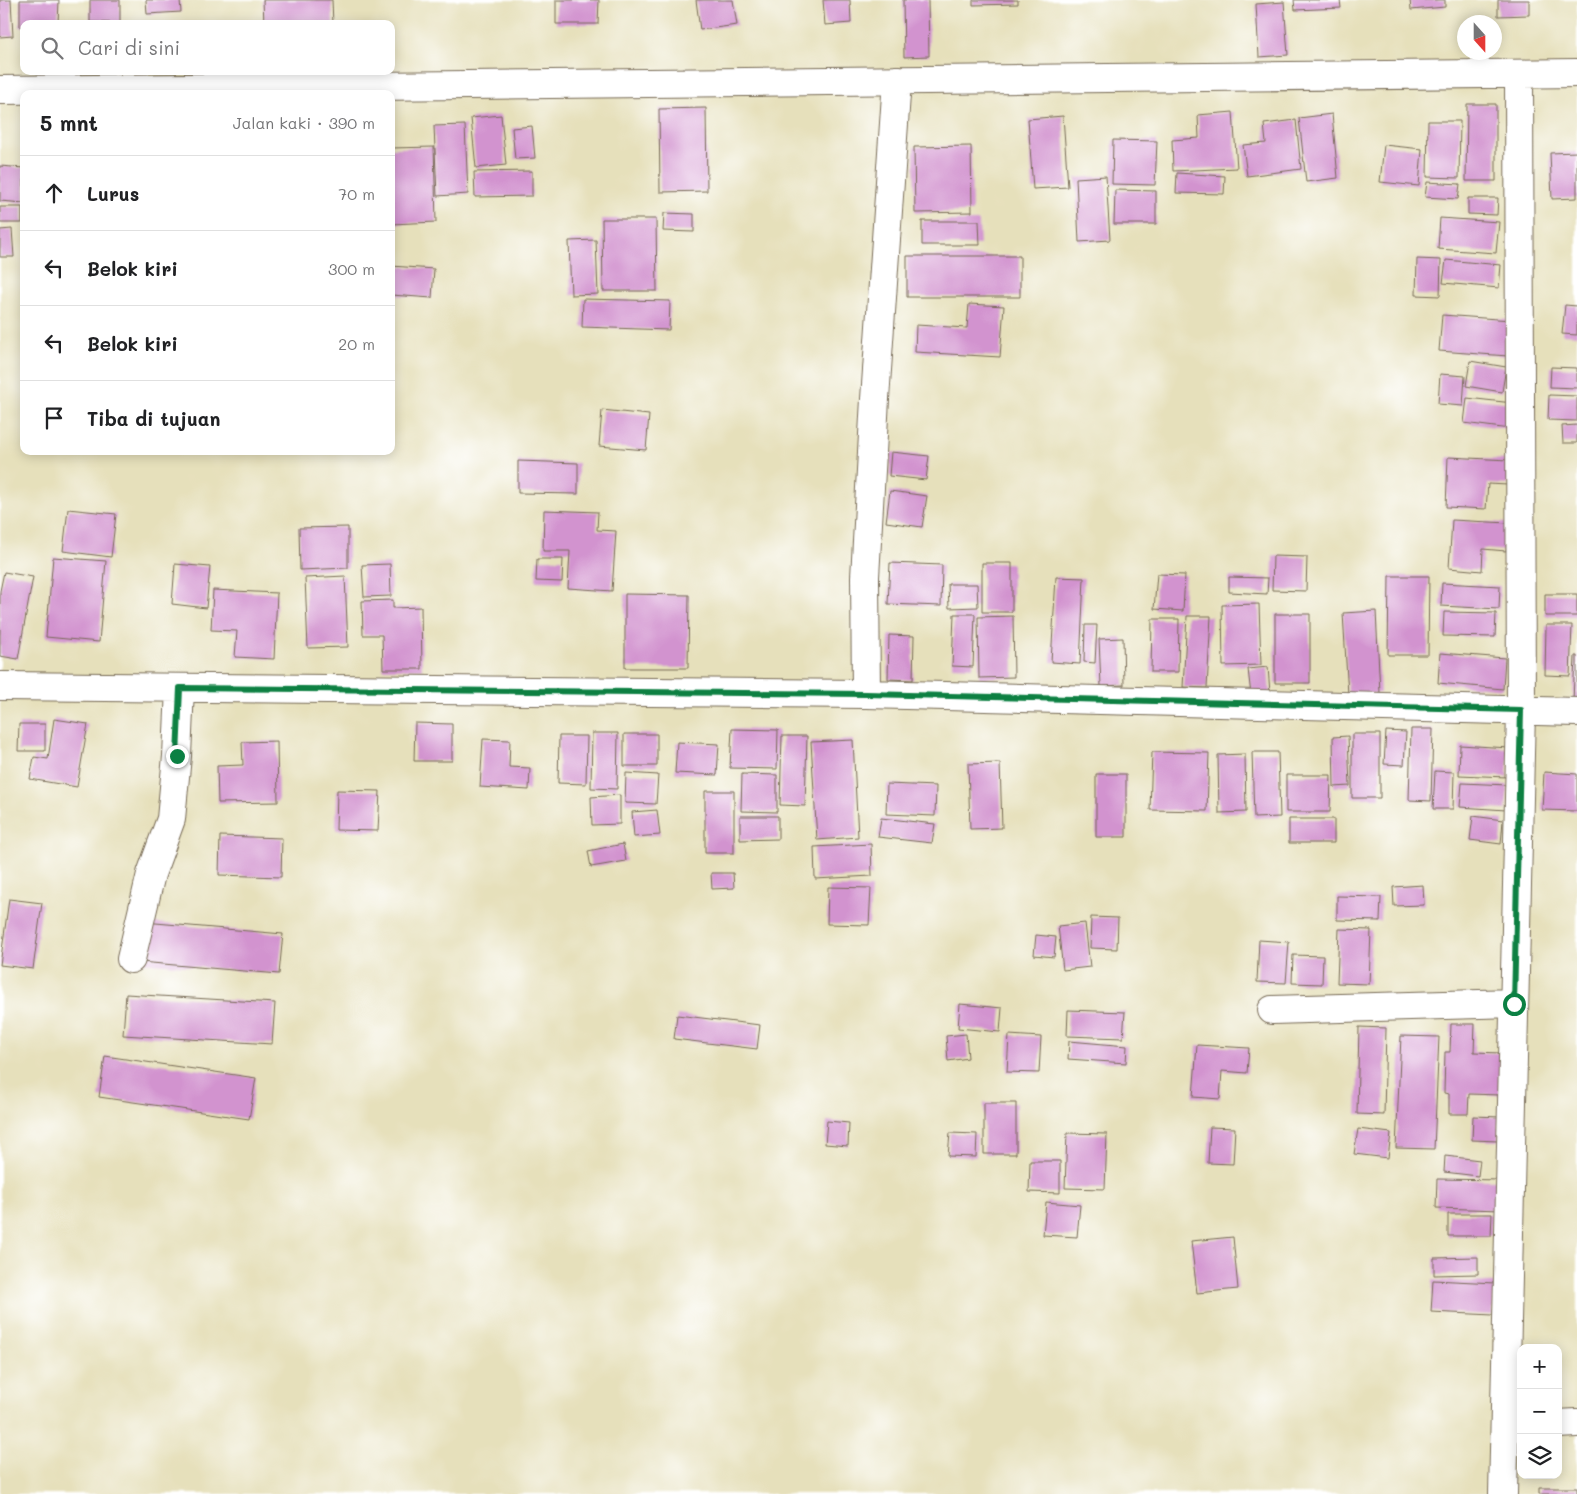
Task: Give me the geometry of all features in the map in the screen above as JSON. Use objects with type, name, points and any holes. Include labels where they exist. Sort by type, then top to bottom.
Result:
[{"type":"street","points":[[0,90],[1577,73]]},
{"type":"street","points":[[1503,1494],[1513,1426],[1514,1004],[1521,710],[1519,74]]},
{"type":"street","points":[[866,694],[865,577],[897,80]]},
{"type":"street","points":[[1,693],[180,688],[866,694],[1577,712]]},
{"type":"street","points":[[131,959],[151,874],[171,819],[177,756],[180,688]]},
{"type":"street","points":[[1272,1010],[1514,1004]]},
{"type":"street","points":[[1562,1424],[1577,1423]]},
{"type":"building","points":[[0,0],[11,0],[13,36],[0,37]]},
{"type":"building","points":[[20,0],[59,0],[58,20],[20,20]]},
{"type":"building","points":[[90,0],[120,0],[120,20],[90,20]]},
{"type":"building","points":[[146,0],[180,0],[181,12],[147,14]]},
{"type":"building","points":[[263,0],[332,0],[333,20],[264,20]]},
{"type":"building","points":[[556,0],[599,0],[598,24],[556,24]]},
{"type":"building","points":[[696,0],[733,0],[737,25],[700,30]]},
{"type":"building","points":[[823,0],[850,0],[851,23],[825,25]]},
{"type":"building","points":[[903,0],[928,0],[929,56],[904,57]]},
{"type":"building","points":[[973,0],[1018,0],[1018,4],[973,5]]},
{"type":"building","points":[[1294,0],[1340,0],[1341,8],[1295,10]]},
{"type":"building","points":[[1410,0],[1445,0],[1445,7],[1411,10]]},
{"type":"building","points":[[1498,0],[1529,0],[1529,15],[1498,15]]},
{"type":"building","points":[[1284,2],[1288,55],[1259,57],[1256,4]]},
{"type":"building","points":[[1467,104],[1496,104],[1496,181],[1466,181]]},
{"type":"building","points":[[706,108],[707,191],[660,192],[659,109]]},
{"type":"building","points":[[1233,112],[1237,168],[1173,171],[1172,140],[1199,138],[1198,115]]},
{"type":"building","points":[[1332,114],[1338,178],[1306,182],[1299,118]]},
{"type":"building","points":[[501,115],[506,165],[476,168],[471,118]]},
{"type":"building","points":[[1063,116],[1068,187],[1033,189],[1028,119]]},
{"type":"building","points":[[1296,120],[1301,169],[1247,176],[1243,145],[1266,143],[1264,124]]},
{"type":"building","points":[[1428,121],[1460,121],[1459,178],[1427,177]]},
{"type":"building","points":[[465,125],[468,194],[437,196],[434,126]]},
{"type":"building","points":[[532,126],[535,158],[515,159],[512,128]]},
{"type":"building","points":[[1113,140],[1157,141],[1155,185],[1112,184]]},
{"type":"building","points":[[1384,145],[1422,149],[1419,186],[1380,182]]},
{"type":"building","points":[[971,146],[972,212],[915,213],[914,147]]},
{"type":"building","points":[[434,147],[436,222],[395,224],[395,148]]},
{"type":"building","points":[[1577,152],[1577,198],[1552,199],[1550,153]]},
{"type":"building","points":[[0,166],[20,168],[20,203],[0,201]]},
{"type":"building","points":[[532,171],[532,196],[475,197],[474,172]]},
{"type":"building","points":[[1177,173],[1225,176],[1224,194],[1176,193]]},
{"type":"building","points":[[1106,176],[1110,240],[1079,242],[1076,178]]},
{"type":"building","points":[[1427,182],[1460,184],[1458,199],[1425,197]]},
{"type":"building","points":[[1115,190],[1156,191],[1156,224],[1114,224]]},
{"type":"building","points":[[1468,198],[1498,198],[1497,215],[1468,214]]},
{"type":"building","points":[[0,207],[20,207],[20,223],[0,223]]},
{"type":"building","points":[[664,213],[694,214],[694,232],[663,231]]},
{"type":"building","points":[[1440,218],[1499,222],[1496,253],[1438,249]]},
{"type":"building","points":[[602,219],[656,219],[657,291],[603,291]]},
{"type":"building","points":[[922,221],[979,221],[980,245],[922,245]]},
{"type":"building","points":[[12,229],[14,257],[0,257],[0,230]]},
{"type":"building","points":[[596,240],[598,294],[571,295],[569,241]]},
{"type":"building","points":[[907,256],[1020,256],[1020,297],[907,297]]},
{"type":"building","points":[[1417,259],[1441,260],[1440,296],[1416,295]]},
{"type":"building","points":[[1446,260],[1501,265],[1499,288],[1443,283]]},
{"type":"building","points":[[395,266],[434,269],[432,298],[395,295]]},
{"type":"building","points":[[583,299],[670,301],[669,330],[582,327]]},
{"type":"building","points":[[969,304],[1004,306],[1000,357],[915,352],[916,325],[967,328]]},
{"type":"building","points":[[1565,305],[1577,306],[1577,335],[1562,334]]},
{"type":"building","points":[[1442,315],[1511,320],[1508,356],[1439,351]]},
{"type":"building","points":[[1470,361],[1506,367],[1502,392],[1466,386]]},
{"type":"building","points":[[1551,367],[1577,368],[1577,388],[1550,387]]},
{"type":"building","points":[[1440,374],[1465,376],[1463,406],[1438,404]]},
{"type":"building","points":[[1549,395],[1577,396],[1577,421],[1548,420]]},
{"type":"building","points":[[1467,398],[1513,403],[1510,429],[1464,423]]},
{"type":"building","points":[[602,410],[649,415],[646,450],[599,446]]},
{"type":"building","points":[[1577,425],[1577,443],[1563,443],[1562,426]]},
{"type":"building","points":[[891,452],[929,456],[926,480],[889,476]]},
{"type":"building","points":[[1448,457],[1509,460],[1508,485],[1488,484],[1486,509],[1446,507]]},
{"type":"building","points":[[518,461],[578,463],[578,494],[518,493]]},
{"type":"building","points":[[890,491],[927,496],[922,527],[886,522]]},
{"type":"building","points":[[68,509],[116,514],[111,557],[63,551]]},
{"type":"building","points":[[544,510],[598,512],[597,530],[616,531],[612,591],[568,588],[570,551],[543,551]]},
{"type":"building","points":[[1452,520],[1508,523],[1506,551],[1483,549],[1482,571],[1449,568]]},
{"type":"building","points":[[348,527],[348,568],[300,570],[299,528]]},
{"type":"building","points":[[1273,556],[1307,557],[1306,591],[1272,590]]},
{"type":"building","points":[[53,557],[106,561],[99,642],[46,637]]},
{"type":"building","points":[[537,559],[563,559],[562,582],[536,581]]},
{"type":"building","points":[[890,563],[942,565],[941,606],[888,604]]},
{"type":"building","points":[[982,563],[1012,563],[1012,612],[982,612]]},
{"type":"building","points":[[175,564],[210,567],[206,608],[172,604]]},
{"type":"building","points":[[390,564],[391,596],[364,597],[362,565]]},
{"type":"building","points":[[4,572],[33,577],[18,659],[0,656],[0,591]]},
{"type":"building","points":[[1157,574],[1185,575],[1183,611],[1154,609]]},
{"type":"building","points":[[345,576],[348,647],[308,648],[305,578]]},
{"type":"building","points":[[1389,576],[1429,576],[1428,655],[1388,655]]},
{"type":"building","points":[[1056,577],[1084,578],[1080,664],[1051,662]]},
{"type":"building","points":[[1229,577],[1268,578],[1267,594],[1229,592]]},
{"type":"building","points":[[1442,583],[1500,586],[1499,609],[1441,606]]},
{"type":"building","points":[[948,584],[977,584],[978,607],[949,608]]},
{"type":"building","points":[[213,590],[277,593],[274,659],[235,657],[237,631],[211,630]]},
{"type":"building","points":[[625,594],[689,595],[688,668],[625,668]]},
{"type":"building","points":[[1545,594],[1577,594],[1577,616],[1545,616]]},
{"type":"building","points":[[393,600],[393,608],[421,607],[422,669],[383,669],[382,635],[363,635],[362,601]]},
{"type":"building","points":[[1259,604],[1261,665],[1223,666],[1222,605]]},
{"type":"building","points":[[1376,611],[1380,693],[1348,695],[1343,613]]},
{"type":"building","points":[[1444,612],[1496,613],[1495,637],[1443,636]]},
{"type":"building","points":[[954,614],[975,614],[973,667],[952,666]]},
{"type":"building","points":[[1275,614],[1310,614],[1310,683],[1275,683]]},
{"type":"building","points":[[1013,616],[1014,677],[979,678],[978,617]]},
{"type":"building","points":[[1187,616],[1211,616],[1207,688],[1183,687]]},
{"type":"building","points":[[1152,619],[1179,619],[1178,672],[1151,672]]},
{"type":"building","points":[[1085,625],[1097,625],[1095,663],[1084,662]]},
{"type":"building","points":[[1546,625],[1572,625],[1570,676],[1545,675]]},
{"type":"building","points":[[889,635],[914,636],[913,680],[888,679]]},
{"type":"building","points":[[1123,638],[1124,685],[1101,686],[1099,639]]},
{"type":"building","points":[[1440,653],[1505,658],[1503,689],[1438,683]]},
{"type":"building","points":[[1575,656],[1577,656],[1577,702],[1573,701]]},
{"type":"building","points":[[1268,667],[1270,693],[1251,695],[1248,669]]},
{"type":"building","points":[[54,719],[88,724],[77,787],[30,779],[34,757],[48,759]]},
{"type":"building","points":[[415,723],[452,724],[452,761],[414,761]]},
{"type":"building","points":[[19,724],[45,724],[45,751],[18,751]]},
{"type":"building","points":[[732,729],[778,730],[777,769],[730,768]]},
{"type":"building","points":[[1411,729],[1433,729],[1431,801],[1409,800]]},
{"type":"building","points":[[1386,731],[1406,732],[1404,765],[1384,764]]},
{"type":"building","points":[[592,733],[618,733],[617,789],[591,788]]},
{"type":"building","points":[[624,734],[657,734],[657,766],[624,766]]},
{"type":"building","points":[[1352,734],[1380,734],[1380,798],[1352,798]]},
{"type":"building","points":[[559,736],[587,736],[586,784],[558,783]]},
{"type":"building","points":[[782,736],[807,736],[805,806],[780,805]]},
{"type":"building","points":[[1348,736],[1350,786],[1334,787],[1333,737]]},
{"type":"building","points":[[483,739],[510,740],[509,767],[530,768],[529,790],[480,787]]},
{"type":"building","points":[[853,740],[858,837],[817,840],[811,742]]},
{"type":"building","points":[[277,741],[278,802],[218,803],[217,766],[243,765],[242,742]]},
{"type":"building","points":[[677,742],[719,744],[717,775],[675,773]]},
{"type":"building","points":[[1460,745],[1509,748],[1507,777],[1459,775]]},
{"type":"building","points":[[1152,752],[1209,753],[1207,811],[1150,810]]},
{"type":"building","points":[[1252,752],[1278,752],[1280,817],[1254,818]]},
{"type":"building","points":[[1245,754],[1246,812],[1219,813],[1218,755]]},
{"type":"building","points":[[1000,763],[1002,828],[970,829],[968,764]]},
{"type":"building","points":[[1435,771],[1454,772],[1453,809],[1433,809]]},
{"type":"building","points":[[1544,772],[1577,774],[1577,811],[1542,810]]},
{"type":"building","points":[[626,773],[658,775],[656,804],[625,803]]},
{"type":"building","points":[[742,774],[777,775],[777,812],[741,811]]},
{"type":"building","points":[[1096,774],[1126,774],[1126,837],[1096,837]]},
{"type":"building","points":[[1286,775],[1331,775],[1330,812],[1286,812]]},
{"type":"building","points":[[1462,783],[1508,785],[1506,810],[1460,807]]},
{"type":"building","points":[[887,784],[936,786],[935,816],[886,814]]},
{"type":"building","points":[[337,790],[380,791],[378,831],[336,830]]},
{"type":"building","points":[[705,791],[734,791],[734,853],[705,853]]},
{"type":"building","points":[[620,795],[620,824],[592,825],[591,797]]},
{"type":"building","points":[[657,810],[660,835],[634,837],[632,812]]},
{"type":"building","points":[[740,816],[778,816],[778,839],[740,840]]},
{"type":"building","points":[[1473,816],[1503,820],[1501,844],[1470,840]]},
{"type":"building","points":[[881,818],[935,824],[932,843],[878,837]]},
{"type":"building","points":[[1289,819],[1334,819],[1334,843],[1289,843]]},
{"type":"building","points":[[220,836],[282,838],[281,877],[219,875]]},
{"type":"building","points":[[623,844],[626,861],[591,867],[588,851]]},
{"type":"building","points":[[871,844],[872,876],[815,879],[814,847]]},
{"type":"building","points":[[711,873],[733,873],[734,888],[712,889]]},
{"type":"building","points":[[1423,885],[1424,905],[1394,906],[1393,887]]},
{"type":"building","points":[[828,887],[871,888],[869,925],[827,924]]},
{"type":"building","points":[[1337,896],[1381,897],[1380,921],[1337,920]]},
{"type":"building","points":[[9,899],[42,903],[33,969],[0,965]]},
{"type":"building","points":[[1091,917],[1118,918],[1117,949],[1090,948]]},
{"type":"building","points":[[144,922],[283,934],[279,974],[140,962]]},
{"type":"building","points":[[1085,923],[1090,967],[1063,970],[1058,926]]},
{"type":"building","points":[[1339,929],[1371,930],[1369,984],[1337,983]]},
{"type":"building","points":[[1036,935],[1056,937],[1054,957],[1034,955]]},
{"type":"building","points":[[1259,940],[1289,942],[1286,983],[1257,982]]},
{"type":"building","points":[[1293,955],[1323,956],[1322,984],[1292,983]]},
{"type":"building","points":[[126,994],[275,1003],[272,1044],[123,1035]]},
{"type":"building","points":[[960,1004],[1002,1008],[1000,1032],[958,1028]]},
{"type":"building","points":[[1068,1010],[1125,1012],[1123,1038],[1067,1036]]},
{"type":"building","points":[[677,1015],[760,1025],[757,1049],[674,1039]]},
{"type":"building","points":[[1451,1024],[1475,1024],[1474,1052],[1501,1053],[1500,1095],[1469,1094],[1468,1114],[1449,1114],[1449,1094],[1444,1093],[1445,1052],[1450,1052]]},
{"type":"building","points":[[1359,1027],[1386,1028],[1384,1115],[1357,1114]]},
{"type":"building","points":[[966,1034],[968,1058],[948,1061],[946,1036]]},
{"type":"building","points":[[1009,1035],[1041,1037],[1039,1073],[1007,1072]]},
{"type":"building","points":[[1401,1036],[1439,1037],[1434,1149],[1396,1148]]},
{"type":"building","points":[[1069,1041],[1127,1046],[1126,1063],[1068,1059]]},
{"type":"building","points":[[1197,1045],[1249,1048],[1247,1073],[1222,1071],[1220,1099],[1193,1097]]},
{"type":"building","points":[[105,1056],[256,1078],[249,1119],[99,1097]]},
{"type":"building","points":[[984,1103],[1016,1103],[1016,1154],[984,1154]]},
{"type":"building","points":[[1473,1116],[1500,1117],[1498,1141],[1472,1140]]},
{"type":"building","points":[[827,1121],[849,1123],[848,1146],[825,1144]]},
{"type":"building","points":[[1210,1127],[1235,1128],[1233,1164],[1208,1163]]},
{"type":"building","points":[[1358,1129],[1391,1133],[1388,1158],[1354,1154]]},
{"type":"building","points":[[950,1133],[977,1134],[976,1157],[948,1156]]},
{"type":"building","points":[[1067,1133],[1107,1134],[1105,1189],[1065,1188]]},
{"type":"building","points":[[1445,1156],[1480,1160],[1478,1176],[1444,1172]]},
{"type":"building","points":[[1030,1161],[1060,1161],[1060,1193],[1029,1192]]},
{"type":"building","points":[[1437,1179],[1502,1180],[1501,1210],[1436,1208]]},
{"type":"building","points":[[1046,1202],[1080,1205],[1077,1237],[1043,1235]]},
{"type":"building","points":[[1448,1214],[1492,1214],[1491,1236],[1448,1236]]},
{"type":"building","points":[[1233,1237],[1238,1289],[1197,1293],[1191,1241]]},
{"type":"building","points":[[1478,1257],[1478,1274],[1434,1275],[1434,1258]]},
{"type":"building","points":[[1433,1280],[1495,1283],[1493,1315],[1431,1312]]},
{"type":"building","points":[[1539,1488],[1577,1488],[1577,1494],[1539,1494]]},
{"type":"route","points":[[177,756],[180,688],[866,694],[1521,710],[1514,1004]]}]
